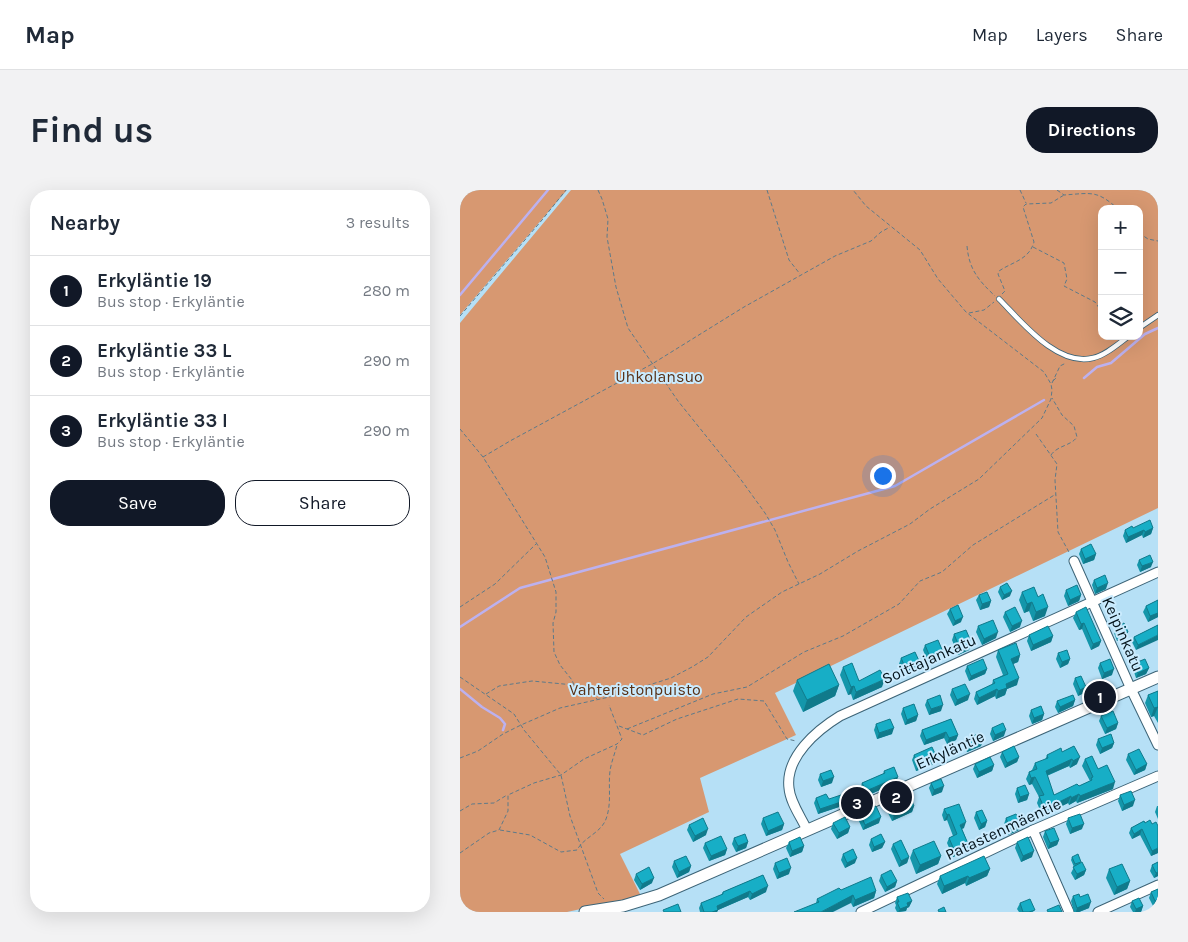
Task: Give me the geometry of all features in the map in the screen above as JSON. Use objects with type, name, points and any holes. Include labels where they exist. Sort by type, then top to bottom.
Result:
[{"type":"street","name":"Keipinkatu","points":[[1074,562],[1158,745]]},
{"type":"street","name":"Soittajankatu","points":[[807,830],[788,788],[789,778],[791,769],[809,739],[822,727],[840,716],[1158,572]]},
{"type":"street","name":"Erkyläntie","points":[[585,912],[614,910],[659,895],[1158,676]]},
{"type":"street","name":"Patastenmäentie","points":[[861,912],[1033,830],[1158,776]]},
{"type":"street","points":[[1033,830],[1070,912]]},
{"type":"street","points":[[1098,912],[1158,885]]},
{"type":"lane","points":[[999,299],[1030,331],[1054,350],[1074,358],[1084,359],[1101,355],[1123,340]]},
{"type":"lane","points":[[1143,325],[1158,315]]},
{"type":"path","points":[[460,316],[566,190]]},
{"type":"path","points":[[598,190],[608,219],[607,237],[616,287],[628,328],[678,401],[739,477],[765,513],[775,530],[799,584]]},
{"type":"path","points":[[768,190],[789,260],[800,275]]},
{"type":"path","points":[[853,190],[866,206],[920,250],[943,286],[968,313],[1035,364],[1044,372],[1052,384]]},
{"type":"path","points":[[1020,190],[1026,204]]},
{"type":"path","points":[[1057,190],[1064,195]]},
{"type":"path","points":[[1026,204],[1051,203],[1064,195],[1089,191],[1098,192],[1109,198],[1115,205]]},
{"type":"path","points":[[968,313],[984,310],[999,299],[1005,291],[998,274],[999,271],[1023,259],[1032,246],[1034,242],[1023,210],[1026,204]]},
{"type":"path","points":[[483,457],[600,393],[628,375],[652,364],[744,306],[835,256],[871,241],[891,226]]},
{"type":"path","points":[[1143,236],[1148,239],[1158,240]]},
{"type":"path","points":[[967,246],[968,259],[972,270],[999,299]]},
{"type":"path","points":[[1032,246],[1064,263],[1067,280],[1064,286],[1094,302],[1098,307]]},
{"type":"path","points":[[460,758],[478,751],[503,734],[521,725],[560,708],[597,700],[671,678],[708,657],[746,618],[782,592],[910,524],[930,509],[979,479],[1042,418],[1051,397],[1052,384],[1060,366],[1074,358]]},
{"type":"path","points":[[1052,384],[1057,377]]},
{"type":"path","points":[[1051,397],[1062,415],[1074,426],[1077,437],[1074,442],[1057,448],[1051,456]]},
{"type":"path","points":[[460,428],[483,457],[545,557],[556,592],[556,612],[553,623],[554,652],[560,665],[574,685]]},
{"type":"path","points":[[1036,434],[1057,464],[1055,480],[1058,532],[1074,562]]},
{"type":"path","points":[[626,729],[713,694],[747,687],[804,652],[844,636],[900,604],[920,581],[942,572],[973,545],[1056,494]]},
{"type":"path","points":[[460,607],[495,584],[537,543]]},
{"type":"path","points":[[460,677],[514,714],[561,775],[570,816],[598,892],[614,910]]},
{"type":"path","points":[[486,694],[499,686],[532,681],[574,685],[591,692],[597,700]]},
{"type":"path","points":[[618,726],[644,735],[677,719],[738,699],[764,701],[787,740],[800,742]]},
{"type":"path","points":[[460,811],[472,804],[494,803],[508,794],[534,783],[561,775],[584,758],[617,744],[622,740],[609,705]]},
{"type":"path","points":[[460,853],[489,833],[499,830],[530,835],[561,852],[577,850],[580,844],[601,828],[606,818],[611,795],[610,772],[617,744]]},
{"type":"path","points":[[499,830],[508,811],[508,794]]},
{"type":"green space","points":[[460,190],[567,190],[460,315]]},
{"type":"green space","points":[[571,190],[1158,190],[1158,508],[775,693],[796,735],[700,778],[709,812],[620,854],[641,896],[567,912],[460,912],[460,323]]},
{"type":"building","points":[[1150,520],[1153,528],[1128,537],[1125,530]]},
{"type":"building","points":[[1091,544],[1096,554],[1085,559],[1081,549]]},
{"type":"building","points":[[1150,555],[1153,562],[1142,566],[1139,560]]},
{"type":"building","points":[[1105,575],[1108,583],[1097,588],[1094,580]]},
{"type":"building","points":[[1007,583],[1012,591],[1004,595],[1000,587]]},
{"type":"building","points":[[1077,585],[1081,595],[1070,600],[1066,590]]},
{"type":"building","points":[[1034,587],[1038,597],[1043,594],[1048,607],[1036,612],[1032,602],[1027,604],[1022,592]]},
{"type":"building","points":[[987,592],[991,601],[982,604],[979,595]]},
{"type":"building","points":[[1158,600],[1158,613],[1150,616],[1146,606]]},
{"type":"building","points":[[958,605],[963,617],[955,621],[950,609]]},
{"type":"building","points":[[1015,607],[1022,621],[1012,626],[1005,612]]},
{"type":"building","points":[[1086,607],[1101,641],[1093,644],[1084,623],[1081,624],[1076,612]]},
{"type":"building","points":[[993,620],[998,632],[984,639],[978,626]]},
{"type":"building","points":[[1124,623],[1128,632],[1119,635],[1116,627]]},
{"type":"building","points":[[1158,625],[1158,635],[1138,645],[1134,637]]},
{"type":"building","points":[[1048,626],[1053,636],[1033,645],[1029,635]]},
{"type":"building","points":[[966,630],[972,644],[960,649],[954,634]]},
{"type":"building","points":[[938,640],[943,652],[930,657],[925,645]]},
{"type":"building","points":[[1016,643],[1020,655],[1011,659],[1019,678],[1006,684],[1007,688],[998,691],[997,689],[979,698],[976,692],[995,683],[993,680],[1008,674],[998,650]]},
{"type":"building","points":[[1067,650],[1070,659],[1062,662],[1058,653]]},
{"type":"building","points":[[915,652],[920,663],[906,669],[901,658]]},
{"type":"building","points":[[983,659],[987,669],[971,676],[967,666]]},
{"type":"building","points":[[1110,659],[1114,669],[1104,673],[1100,663]]},
{"type":"building","points":[[1145,659],[1149,668],[1138,673],[1135,663]]},
{"type":"building","points":[[852,663],[859,681],[880,670],[885,679],[856,692],[854,686],[851,687],[843,667]]},
{"type":"building","points":[[829,664],[839,685],[807,700],[797,680]]},
{"type":"building","points":[[1081,676],[1086,687],[1080,690],[1075,678]]},
{"type":"building","points":[[965,684],[970,694],[957,700],[952,689]]},
{"type":"building","points":[[1158,691],[1158,707],[1154,708],[1148,695]]},
{"type":"building","points":[[940,695],[943,705],[931,709],[927,700]]},
{"type":"building","points":[[1073,695],[1075,700],[1060,707],[1057,701]]},
{"type":"building","points":[[914,704],[918,715],[907,720],[903,708]]},
{"type":"building","points":[[1041,706],[1044,714],[1034,718],[1031,710]]},
{"type":"building","points":[[1113,711],[1118,723],[1107,728],[1101,716]]},
{"type":"building","points":[[890,719],[894,728],[879,733],[876,724]]},
{"type":"building","points":[[951,719],[958,735],[949,738],[946,732],[926,740],[922,730]]},
{"type":"building","points":[[1003,723],[1006,730],[995,735],[992,728]]},
{"type":"building","points":[[980,733],[983,741],[969,747],[966,739]]},
{"type":"building","points":[[1111,734],[1114,743],[1102,748],[1098,739]]},
{"type":"building","points":[[1014,746],[1019,757],[1007,763],[1002,752]]},
{"type":"building","points":[[1074,746],[1080,757],[1046,771],[1054,795],[1077,784],[1079,786],[1092,780],[1091,778],[1093,777],[1085,759],[1092,756],[1098,769],[1107,765],[1115,782],[1080,796],[1079,794],[1071,798],[1071,796],[1045,810],[1039,796],[1044,795],[1035,777],[1031,778],[1029,772],[1037,769],[1035,763],[1048,758],[1047,755],[1061,748],[1062,752]]},
{"type":"building","points":[[932,747],[937,758],[918,765],[914,755]]},
{"type":"building","points":[[1139,749],[1147,764],[1136,770],[1128,754]]},
{"type":"building","points":[[990,757],[994,765],[979,772],[975,764]]},
{"type":"building","points":[[894,767],[898,777],[866,791],[862,783]]},
{"type":"building","points":[[831,770],[834,777],[823,781],[820,774]]},
{"type":"building","points":[[941,779],[944,786],[934,790],[931,783]]},
{"type":"building","points":[[1025,785],[1029,794],[1020,797],[1017,788]]},
{"type":"building","points":[[1131,791],[1135,800],[1124,805],[1120,795]]},
{"type":"building","points":[[826,794],[829,799],[844,794],[846,799],[820,809],[816,798]]},
{"type":"building","points":[[910,797],[914,806],[894,816],[890,807]]},
{"type":"building","points":[[959,804],[966,822],[960,825],[969,846],[955,852],[949,838],[957,834],[949,814],[947,815],[944,809]]},
{"type":"building","points":[[876,806],[881,817],[865,825],[860,813]]},
{"type":"building","points":[[982,810],[987,821],[981,824],[976,812]]},
{"type":"building","points":[[778,812],[784,824],[768,831],[763,818]]},
{"type":"building","points":[[1016,814],[1021,824],[1010,829],[1006,818]]},
{"type":"building","points":[[1080,814],[1084,824],[1072,828],[1068,818]]},
{"type":"building","points":[[845,817],[850,827],[839,833],[833,823]]},
{"type":"building","points":[[703,818],[708,829],[695,836],[689,825]]},
{"type":"building","points":[[1150,820],[1152,824],[1156,822],[1158,826],[1158,848],[1152,851],[1142,829],[1134,834],[1131,828]]},
{"type":"building","points":[[1054,828],[1059,840],[1050,843],[1045,831]]},
{"type":"building","points":[[745,834],[748,842],[738,846],[734,838]]},
{"type":"building","points":[[881,834],[885,842],[874,847],[871,839]]},
{"type":"building","points":[[721,836],[727,849],[711,856],[705,843]]},
{"type":"building","points":[[800,837],[804,846],[792,851],[789,842]]},
{"type":"building","points":[[1028,837],[1034,851],[1023,856],[1017,842]]},
{"type":"building","points":[[901,840],[909,857],[901,861],[893,844]]},
{"type":"building","points":[[934,841],[941,856],[920,865],[913,850]]},
{"type":"building","points":[[853,849],[857,858],[847,863],[843,854]]},
{"type":"building","points":[[1078,854],[1081,862],[1075,864],[1072,857]]},
{"type":"building","points":[[686,856],[691,866],[679,872],[674,861]]},
{"type":"building","points":[[984,856],[990,869],[944,886],[940,876]]},
{"type":"building","points":[[787,858],[791,868],[779,873],[775,863]]},
{"type":"building","points":[[1082,862],[1086,870],[1077,874],[1073,867]]},
{"type":"building","points":[[1158,862],[1158,872],[1156,873],[1152,865]]},
{"type":"building","points":[[1122,864],[1130,881],[1117,887],[1109,869]]},
{"type":"building","points":[[649,867],[654,878],[642,884],[636,874]]},
{"type":"building","points":[[891,870],[897,881],[887,887],[881,875]]},
{"type":"building","points":[[763,875],[768,886],[752,894],[750,891],[717,906],[718,910],[704,912],[701,903]]},
{"type":"building","points":[[871,877],[876,891],[855,900],[853,895],[821,912],[794,912],[819,902],[817,899],[839,888],[841,890]]},
{"type":"building","points":[[1158,889],[1158,899],[1155,901],[1151,892]]},
{"type":"building","points":[[908,893],[912,901],[907,903],[908,906],[900,909],[897,897]]},
{"type":"building","points":[[1079,894],[1080,897],[1088,894],[1091,902],[1077,908],[1073,896]]},
{"type":"building","points":[[1139,898],[1143,906],[1136,909],[1132,901]]},
{"type":"building","points":[[1030,899],[1035,910],[1023,912],[1020,903]]},
{"type":"building","points":[[678,904],[681,912],[664,912],[663,910]]},
{"type":"building","points":[[1059,905],[1062,912],[1048,912],[1047,910]]},
{"type":"building","points":[[944,907],[946,912],[939,912],[938,910]]},
{"type":"waterway","points":[[460,295],[548,190]]},
{"type":"waterway","points":[[1084,378],[1097,367],[1111,363],[1145,334],[1158,328]]},
{"type":"waterway","points":[[460,627],[520,588],[895,486],[1044,400]]},
{"type":"waterway","points":[[460,689],[482,707],[500,718],[505,724],[503,730]]},
{"type":"place","name":"Erkyläntie 19","points":[[1100,697]]},
{"type":"place","name":"Erkyläntie 33 L","points":[[896,797]]},
{"type":"place","name":"Erkyläntie 33 I","points":[[857,803]]},
{"type":"park label","name":"Uhkolansuo","points":[[659,376]]},
{"type":"park label","name":"Vahteristonpuisto","points":[[635,689]]}]
